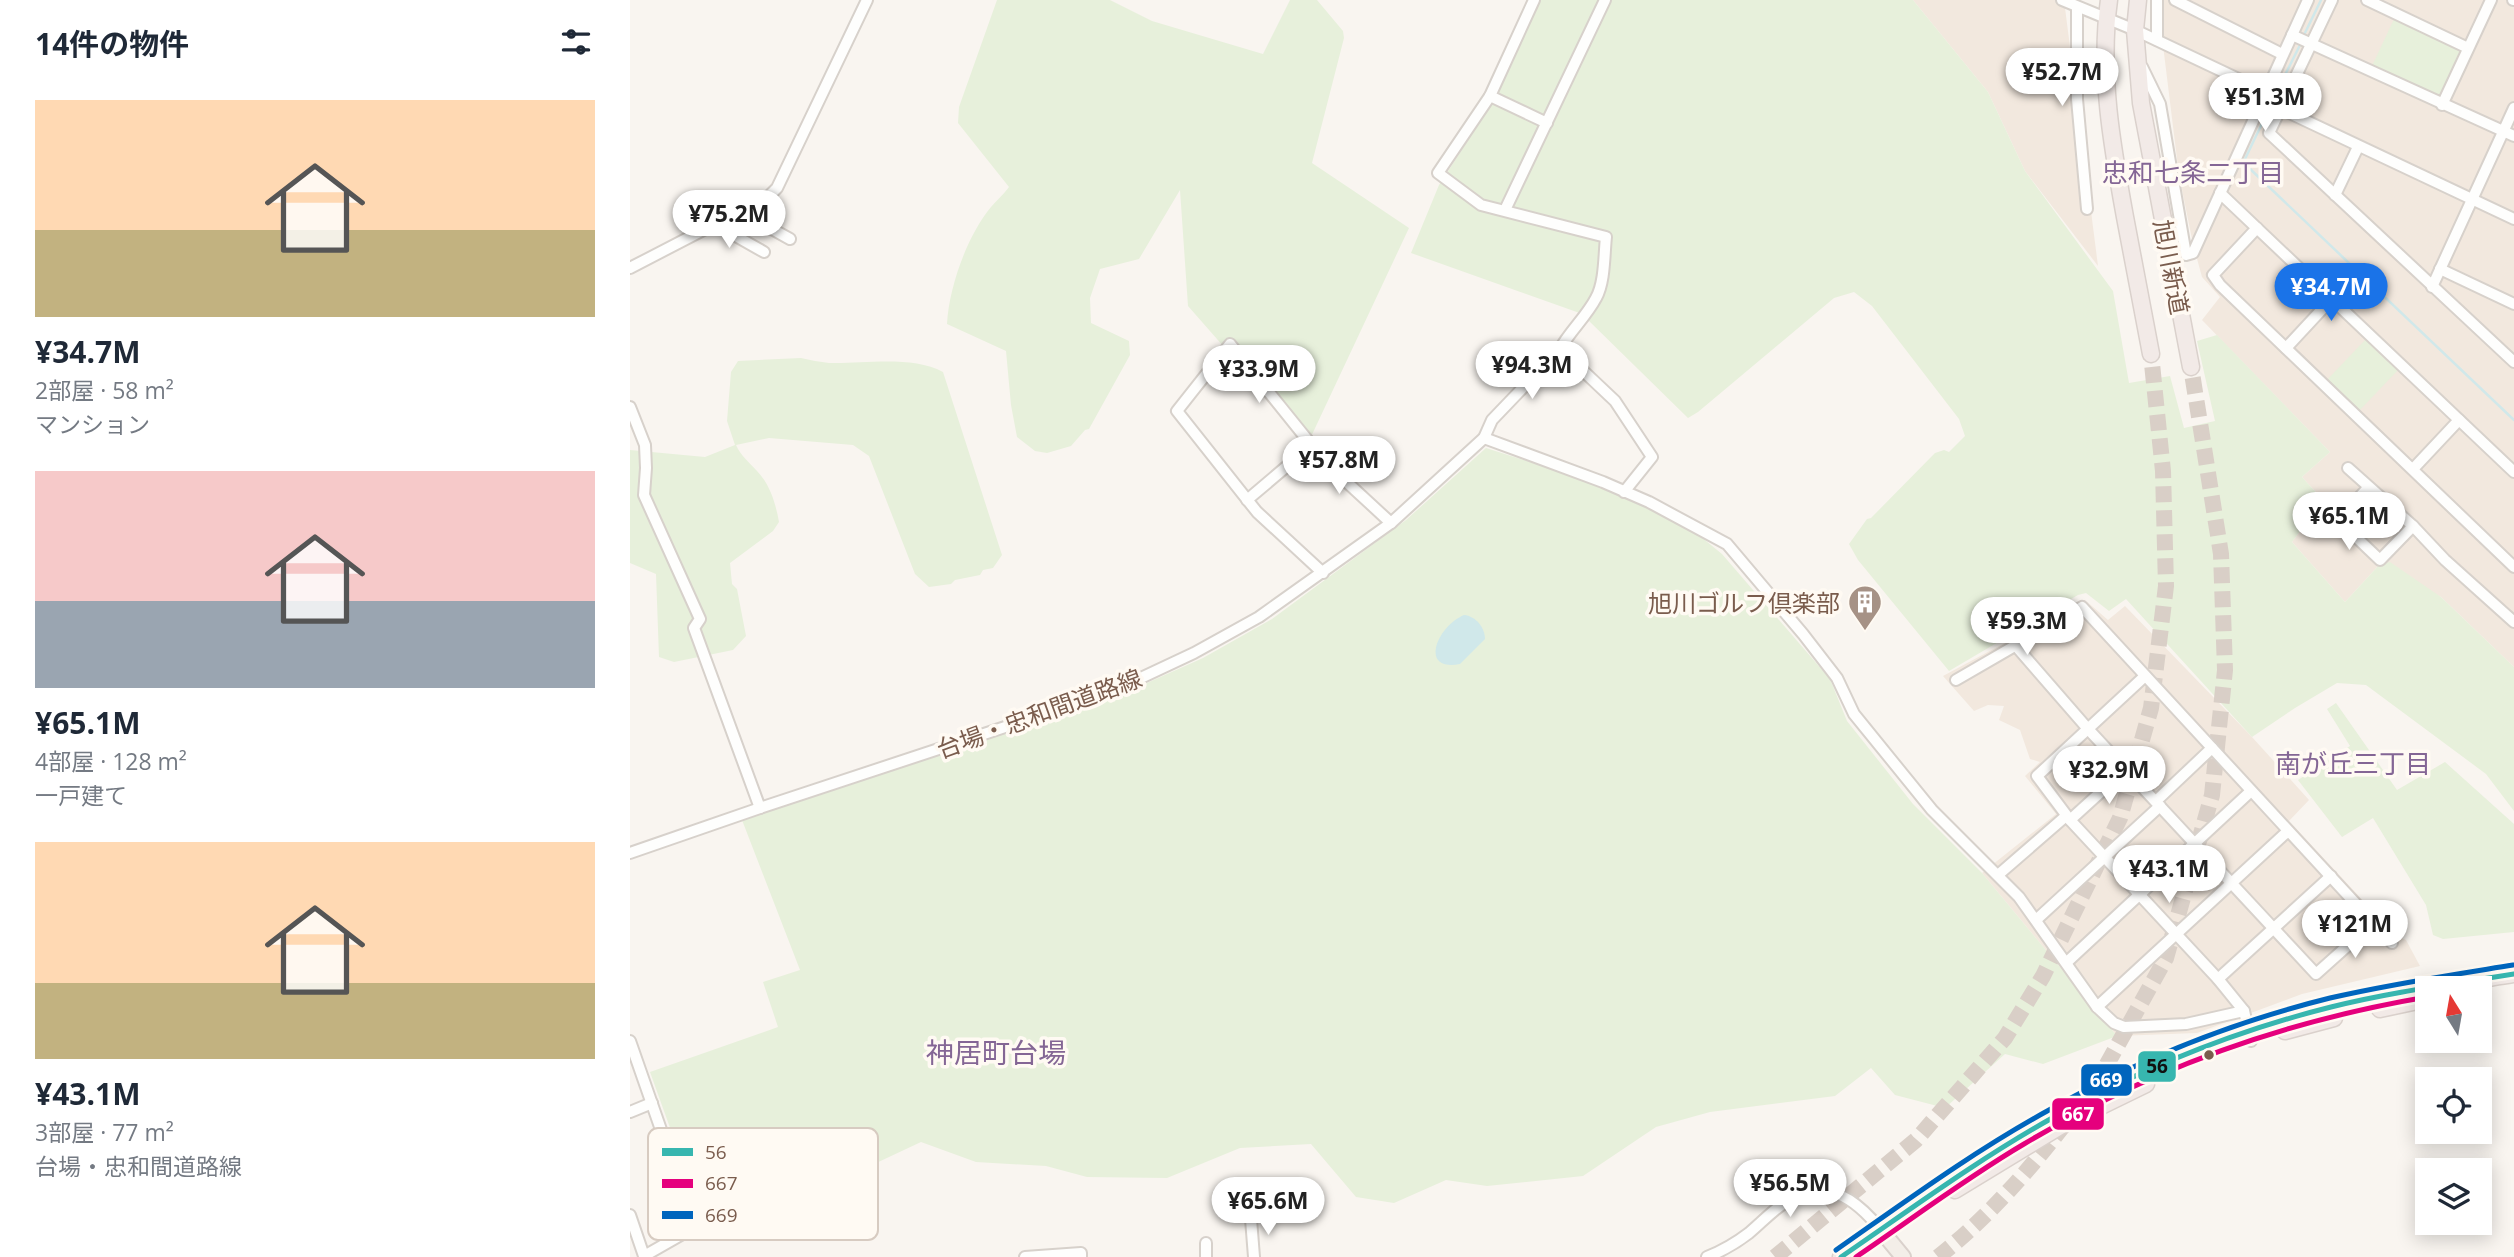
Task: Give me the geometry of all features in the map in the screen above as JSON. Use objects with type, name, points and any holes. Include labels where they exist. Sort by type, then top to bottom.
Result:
[{"type":"highway","name":"旭川新道","points":[[2109,0],[2106,19],[2106,80],[2111,135],[2151,354]]},
{"type":"highway","name":"旭川新道","points":[[2138,0],[2135,30],[2141,103],[2191,366]]},
{"type":"highway","points":[[1858,1257],[1883,1233],[1970,1167],[2032,1129],[2120,1084],[2330,1008],[2429,987],[2514,974]]},
{"type":"highway","points":[[2492,988],[2514,984]]},
{"type":"highway","points":[[2249,1036],[2415,1001]]},
{"type":"highway","points":[[1841,1257],[1883,1233]]},
{"type":"main road","points":[[1883,1233],[1902,1257]]},
{"type":"street","points":[[630,268],[747,208],[769,196],[777,188],[867,0]]},
{"type":"street","points":[[1535,0],[1490,96],[1438,173],[1481,205],[1505,210],[1605,0]]},
{"type":"street","points":[[2062,0],[2135,30],[2266,92],[2281,109],[2514,219]]},
{"type":"street","points":[[2157,0],[2157,40]]},
{"type":"street","points":[[2175,0],[2282,54]]},
{"type":"street","points":[[2308,0],[2301,39],[2281,109],[2269,133],[2514,362]]},
{"type":"street","points":[[2137,59],[2160,104],[2186,255],[2193,253],[2282,54],[2301,39],[2332,0]]},
{"type":"street","points":[[2367,0],[2468,48]]},
{"type":"street","points":[[2442,105],[2491,0]]},
{"type":"street","points":[[2077,7],[2077,99],[2087,209]]},
{"type":"street","points":[[2301,39],[2514,136]]},
{"type":"street","points":[[1490,96],[1547,123]]},
{"type":"street","points":[[2432,287],[2514,108]]},
{"type":"street","points":[[2335,195],[2358,146]]},
{"type":"street","points":[[2220,193],[2514,472]]},
{"type":"street","points":[[747,208],[752,218],[790,239]]},
{"type":"street","name":"台場・忠和間道路線","points":[[630,853],[1111,692],[1194,653],[1259,617],[1323,573],[1391,523],[1484,438],[1492,420],[1560,349],[1598,296],[1606,237],[1505,210]]},
{"type":"street","points":[[720,221],[726,230],[764,252]]},
{"type":"street","points":[[2257,228],[2213,275],[2220,285],[2514,567]]},
{"type":"street","points":[[2440,269],[2514,304]]},
{"type":"street","points":[[2286,348],[2351,277]]},
{"type":"street","points":[[1323,573],[1247,500],[1177,411],[1230,344],[1326,463],[1391,523]]},
{"type":"street","points":[[1560,349],[1615,401],[1652,457],[1624,492]]},
{"type":"street","points":[[630,407],[645,445],[644,495],[700,619],[694,628],[760,808]]},
{"type":"street","points":[[2413,469],[2459,420]]},
{"type":"street","points":[[1484,438],[1649,502],[1727,544],[1837,678],[1854,714],[1932,810],[1998,875],[2036,920],[2097,1007],[2114,1023],[2124,1027],[2186,1024],[2244,1011]]},
{"type":"street","points":[[1247,500],[1312,445]]},
{"type":"street","points":[[2348,468],[2413,526],[2445,561],[2514,622]]},
{"type":"street","points":[[2368,488],[2338,520],[2380,560],[2413,526]]},
{"type":"street","points":[[1956,680],[2082,607],[2392,943]]},
{"type":"street","points":[[2015,645],[2088,729],[2316,974],[2373,923]]},
{"type":"street","points":[[2145,676],[2036,776],[2068,818],[2218,979],[2244,1011],[2249,1036]]},
{"type":"street","points":[[2036,920],[2105,857],[2212,748]]},
{"type":"street","points":[[1998,875],[2126,769]]},
{"type":"street","points":[[2067,962],[2251,792]]},
{"type":"street","points":[[2097,1007],[2288,831]]},
{"type":"street","points":[[2218,979],[2331,876]]},
{"type":"street","points":[[630,1041],[661,1128]]},
{"type":"street","points":[[630,1112],[652,1103]]},
{"type":"street","points":[[1707,1257],[1727,1249],[1789,1200],[1804,1192],[1822,1190],[1849,1198],[1860,1205],[1883,1233]]},
{"type":"street","points":[[630,1216],[644,1256],[672,1240]]},
{"type":"street","points":[[1251,1219],[1254,1257]]},
{"type":"street","points":[[1206,1243],[1206,1257]]},
{"type":"street","points":[[1025,1257],[1081,1253],[1081,1257]]},
{"type":"shaded area","points":[[1913,0],[2064,0],[2098,266],[2025,171],[1988,92]]},
{"type":"shaded area","points":[[2161,0],[2514,0],[2514,667],[2441,597],[2380,564],[2345,602],[2292,542],[2323,500],[2302,477],[2330,452],[2202,320],[2220,297],[2202,277],[2179,175],[2161,29]]},
{"type":"shaded area","points":[[2085,600],[2108,620],[2125,606],[2252,737],[2309,800],[2289,821],[2395,935],[2406,940],[2420,966],[2302,994],[2197,1033],[2117,1036],[1982,873],[2056,814],[2025,776],[2040,762],[2030,759],[2020,730],[1999,720],[2004,706],[1988,705],[1974,711],[1943,676]]},
{"type":"green space","points":[[997,0],[1110,0],[1152,21],[1263,54],[1290,0],[1317,0],[1343,31],[1344,38],[1312,163],[1409,228],[1309,441],[1249,366],[1224,347],[1188,306],[1180,190],[1139,259],[1100,269],[1090,298],[1091,323],[1129,341],[1130,355],[1089,429],[1071,446],[1047,453],[1035,451],[1017,437],[1006,351],[947,324],[955,278],[967,247],[982,219],[1009,187],[958,123],[959,107]]},
{"type":"green space","points":[[1540,0],[1913,0],[1988,92],[2025,171],[2113,291],[2129,383],[2170,376],[2184,428],[2215,421],[2197,341],[2217,335],[2330,452],[2302,477],[2323,500],[2292,542],[2345,602],[2380,564],[2390,562],[2441,597],[2514,667],[2514,811],[2486,774],[2366,685],[2337,683],[2252,737],[2126,599],[2109,611],[2086,593],[2078,595],[1949,671],[1858,560],[1849,544],[1867,519],[1935,453],[1944,450],[1949,452],[1965,436],[1959,419],[1872,306],[1854,292],[1834,298],[1688,418],[1588,320],[1588,316],[1411,253],[1439,185],[1487,111]]},
{"type":"green space","points":[[2394,19],[2462,50],[2440,98],[2372,66]]},
{"type":"green space","points":[[2367,338],[2399,369],[2358,412],[2326,381]]},
{"type":"green space","points":[[801,358],[829,363],[902,362],[943,372],[1002,555],[993,568],[983,570],[980,575],[955,580],[951,584],[929,587],[915,574],[869,456],[853,445],[769,438],[736,445],[766,482],[779,522],[773,531],[730,563],[732,584],[737,589],[746,636],[733,650],[674,662],[659,657],[656,574],[630,563],[630,450],[705,457],[735,445],[727,421],[731,372],[738,361]]},
{"type":"green space","name":"旭川ゴルフ倶楽部","points":[[1486,448],[1602,485],[1695,532],[1722,554],[1830,679],[1847,721],[1913,804],[1982,873],[2117,1036],[2043,1064],[2005,1054],[1945,1108],[1895,1095],[1871,1068],[1835,1096],[1710,1112],[1656,1127],[1583,1176],[1487,1186],[1446,1180],[1394,1203],[1356,1197],[1311,1144],[1240,1148],[1167,1178],[1087,1177],[1046,1166],[976,1162],[921,1142],[878,1162],[878,1128],[670,1128],[650,1072],[778,1027],[763,982],[800,970],[742,820],[1120,695],[1203,658],[1272,619],[1406,520]]},
{"type":"green space","points":[[2336,703],[2397,790],[2445,762],[2514,824],[2514,932],[2443,939],[2433,935],[2426,905],[2373,818],[2342,837],[2298,780],[2350,746],[2327,709]]},
{"type":"water","points":[[1464,615],[1479,623],[1485,639],[1460,664],[1447,665],[1439,661],[1436,647],[1446,629]]},
{"type":"waterway","points":[[2303,37],[2321,0]]},
{"type":"waterway","points":[[2279,87],[2301,43]]},
{"type":"waterway","points":[[2267,113],[2245,159],[2248,167],[2514,420]]},
{"type":"tunnel","points":[[1775,1257],[1916,1140],[2005,1038],[2043,976],[2120,818],[2151,708],[2166,586],[2163,471],[2151,354]]},
{"type":"tunnel","points":[[2079,1104],[2101,1075],[2166,958],[2212,795],[2225,670],[2221,554],[2191,367]]},
{"type":"tunnel","points":[[1938,1257],[2005,1195],[2064,1125]]},
{"type":"transit line","name":"669","points":[[1836,1250],[1994,1142],[2082,1092],[2151,1059],[2221,1031],[2330,998],[2513,965]]},
{"type":"transit line","name":"56","points":[[1841,1257],[1999,1149],[2087,1099],[2155,1067],[2259,1028],[2331,1007],[2514,974]]},
{"type":"transit line","name":"667","points":[[1856,1257],[2002,1157],[2119,1093],[2169,1071],[2270,1035],[2374,1007],[2415,999]]},
{"type":"place","name":"旭川ゴルフ倶楽部","points":[[1865,632]]},
{"type":"district","name":"忠和七条二丁目","points":[[2193,172]]},
{"type":"district","name":"南が丘三丁目","points":[[2353,763]]},
{"type":"district","name":"神居町台場","points":[[996,1052]]}]
